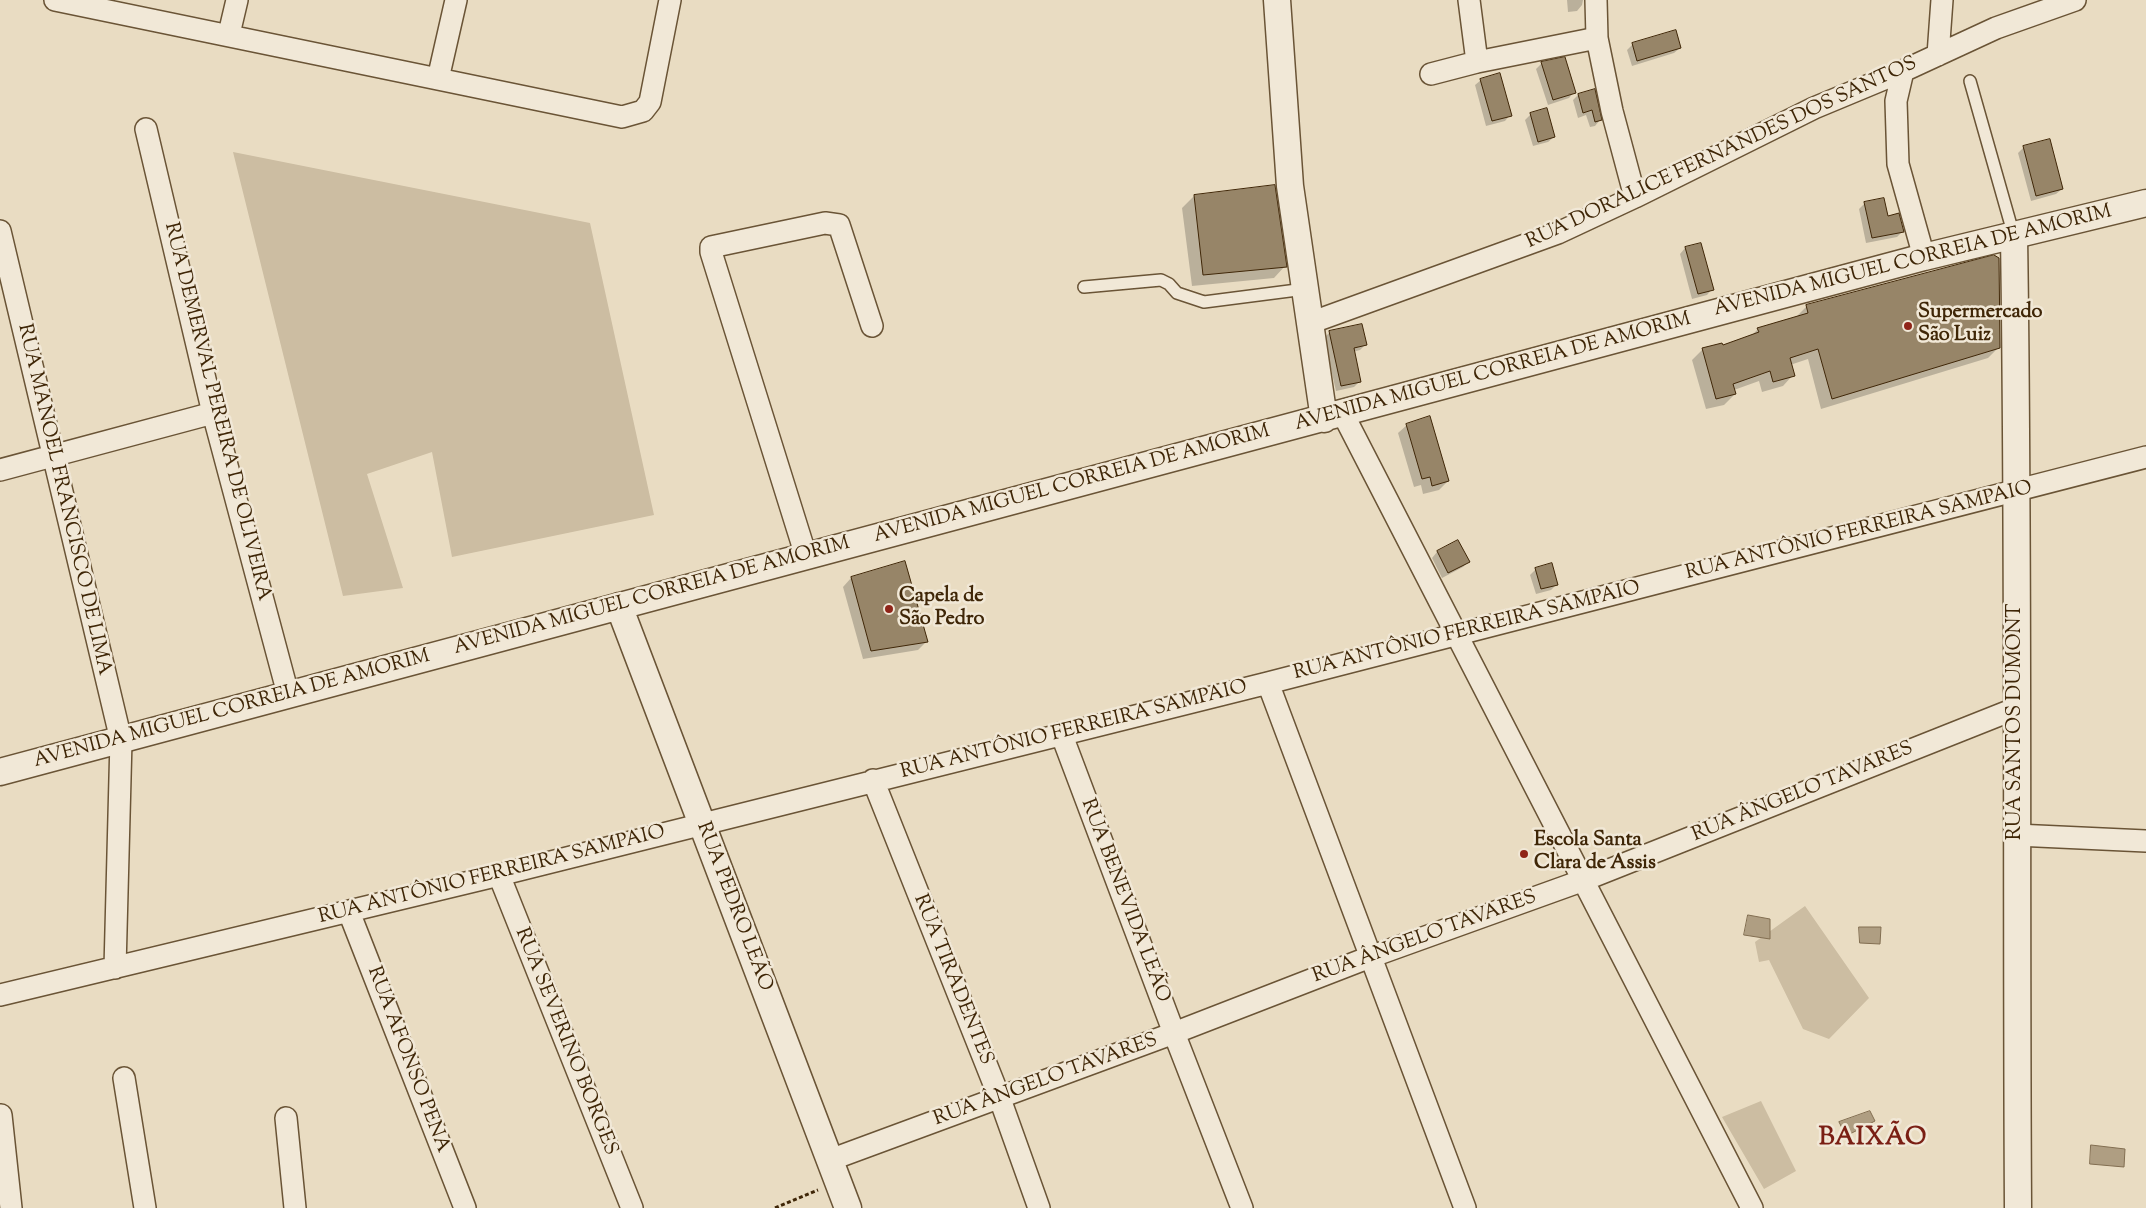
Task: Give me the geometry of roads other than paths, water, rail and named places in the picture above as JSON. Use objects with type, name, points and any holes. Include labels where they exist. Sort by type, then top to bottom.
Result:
[{"type":"street","points":[[55,0],[229,34],[622,117],[643,111],[650,102],[670,0]]},
{"type":"street","points":[[229,34],[237,0]]},
{"type":"street","points":[[438,79],[456,0]]},
{"type":"street","points":[[1277,0],[1290,186],[1310,323],[1333,416],[1457,635],[1752,1208]]},
{"type":"street","points":[[1469,0],[1477,62]]},
{"type":"street","points":[[1596,0],[1597,38],[1612,111],[1635,197]]},
{"type":"street","points":[[1938,55],[1942,0]]},
{"type":"street","name":"RUA DORALICE FERNANDES DOS SANTOS","points":[[1310,323],[1558,233],[1814,108],[1903,71],[1996,28],[2075,0]]},
{"type":"street","points":[[1430,74],[1477,62],[1597,38]]},
{"type":"street","points":[[1903,71],[1896,101],[1898,164],[1924,257]]},
{"type":"street","name":"RUA DEMERVAL PEREIRA DE OLIVEIRA","points":[[146,129],[213,413],[288,694]]},
{"type":"street","name":"AVENIDA MIGUEL CORREIA DE AMORIM","points":[[0,772],[1924,257],[2146,203]]},
{"type":"street","points":[[806,556],[714,262],[711,247],[825,223],[839,225],[872,326]]},
{"type":"street","name":"RUA MANOEL FRANCISCO DE LIMA","points":[[0,231],[6,288],[52,457],[121,740],[115,968]]},
{"type":"street","name":"RUA SANTOS DUMONT","points":[[2014,236],[2018,492],[2016,835],[2018,1208]]},
{"type":"street","points":[[0,470],[213,413]]},
{"type":"street","name":"RUA ANTÔNIO FERREIRA SAMPAIO","points":[[0,995],[498,875],[1457,635],[2018,492],[2146,457]]},
{"type":"street","name":"RUA PEDRO LEÃO","points":[[618,606],[848,1208]]},
{"type":"street","points":[[1268,682],[1465,1208]]},
{"type":"street","name":"RUA ÂNGELO TAVARES","points":[[834,1171],[1000,1099],[1174,1034],[1370,957],[1584,880],[2017,708]]},
{"type":"street","name":"RUA BENEVIDA LEÃO","points":[[1061,733],[1174,1034],[1242,1208]]},
{"type":"street","name":"RUA TIRADENTES","points":[[873,780],[1000,1099],[1039,1208]]},
{"type":"street","points":[[2016,835],[2146,841]]},
{"type":"street","name":"RUA SEVERINO BORGES","points":[[498,875],[632,1208]]},
{"type":"street","name":"RUA AFONSO PENA","points":[[348,912],[465,1208]]},
{"type":"street","points":[[124,1078],[145,1208]]},
{"type":"street","points":[[1,1115],[11,1208]]},
{"type":"street","points":[[286,1118],[295,1208]]},
{"type":"lane","points":[[1970,81],[2014,236]]},
{"type":"lane","points":[[1084,287],[1161,280],[1169,284],[1177,293],[1204,302],[1305,289]]},
{"type":"place","name":"Supermercado São Luiz","points":[[1908,326]]},
{"type":"place","name":"Capela de São Pedro","points":[[889,609]]},
{"type":"place","name":"Escola Santa Clara de Assis","points":[[1524,854]]},
{"type":"district","name":"BAIXÃO","points":[[1873,1140]]}]
